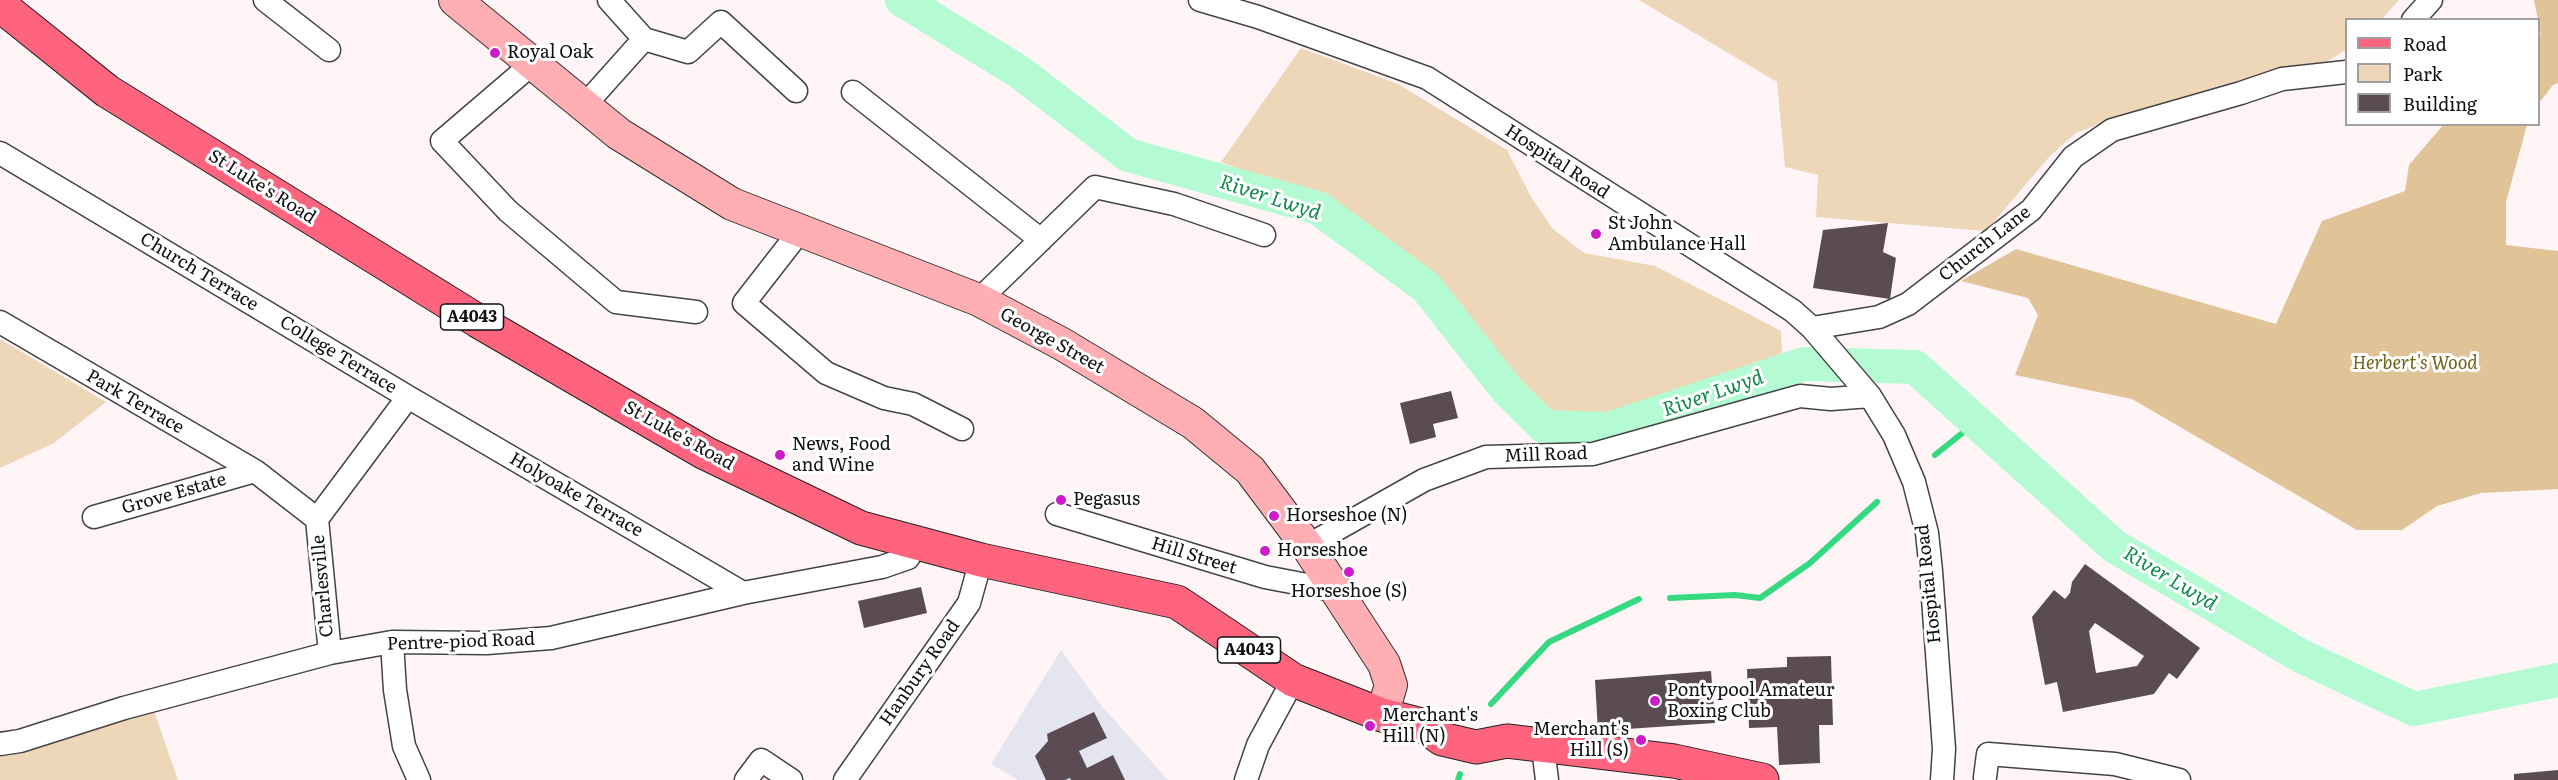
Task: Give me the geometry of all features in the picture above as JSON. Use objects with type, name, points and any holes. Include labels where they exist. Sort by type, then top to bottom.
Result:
[{"type":"main road","name":"George Street","points":[[455,0],[619,134],[732,204],[979,300],[1062,344],[1193,423],[1250,470],[1307,546],[1384,664],[1391,685],[1382,715]]},
{"type":"main road","name":"St Luke's Road","points":[[0,5],[107,92],[478,321],[705,453],[861,528],[981,560],[1177,602],[1293,680],[1382,715],[1422,725],[1442,740],[1476,747],[1507,741],[1674,761],[1762,780]]},
{"type":"street","points":[[265,0],[329,50]]},
{"type":"street","points":[[609,0],[644,39],[688,52],[721,22],[796,91]]},
{"type":"street","name":"Hospital Road","points":[[1200,0],[1258,17],[1427,78],[1784,305],[1817,334],[1870,396],[1894,435],[1914,482],[1927,532],[1944,749],[1942,780]]},
{"type":"street","points":[[2416,18],[2431,0]]},
{"type":"street","points":[[584,106],[644,39]]},
{"type":"street","points":[[532,64],[442,141],[508,211],[616,302],[696,312]]},
{"type":"street","name":"Church Lane","points":[[1817,334],[1879,317],[1908,304],[2031,210],[2073,157],[2112,130],[2282,79],[2345,72]]},
{"type":"street","points":[[853,92],[1041,240]]},
{"type":"street","name":"Church Terrace","points":[[0,153],[268,313]]},
{"type":"street","points":[[979,300],[1095,187],[1174,204],[1264,235]]},
{"type":"street","points":[[800,231],[744,303],[826,373],[884,398],[913,404],[962,429]]},
{"type":"street","name":"College Terrace","points":[[268,313],[408,397]]},
{"type":"street","name":"Park Terrace","points":[[0,322],[255,471],[317,519]]},
{"type":"street","name":"Mill Road","points":[[1307,546],[1424,480],[1486,457],[1593,454],[1800,396],[1831,399],[1870,396]]},
{"type":"street","points":[[317,519],[408,397]]},
{"type":"street","name":"Holyoake Terrace","points":[[408,397],[743,593]]},
{"type":"street","name":"Grove Estate","points":[[94,517],[255,471]]},
{"type":"street","name":"Hill Street","points":[[1057,514],[1265,577],[1334,590]]},
{"type":"street","name":"Charlesville","points":[[317,519],[330,653]]},
{"type":"street","name":"Pentre-piod Road","points":[[0,744],[20,741],[124,708],[330,653],[392,642],[487,643],[551,638],[743,593],[882,567],[908,558],[917,543]]},
{"type":"street","name":"Hanbury Road","points":[[845,780],[969,603],[981,560]]},
{"type":"street","points":[[392,642],[395,690],[404,746],[419,780]]},
{"type":"street","points":[[1246,780],[1258,745],[1293,680]]},
{"type":"street","points":[[1543,747],[1547,780]]},
{"type":"street","points":[[1985,777],[1988,754],[2115,764],[2179,780]]},
{"type":"street","points":[[746,780],[761,760],[790,780]]},
{"type":"shaded area","points":[[1061,650],[1100,704],[1168,780],[1018,780],[991,764]]},
{"type":"green space","points":[[1639,0],[2399,0],[2383,18],[2345,18],[2345,51],[2318,67],[2279,72],[2125,114],[2076,133],[2050,156],[1986,231],[1816,217],[1818,175],[1785,167],[1777,82]]},
{"type":"green space","points":[[2534,0],[2558,0],[2558,83],[2553,85],[2540,102],[2541,34],[2540,18],[2538,18]]},
{"type":"green space","points":[[1301,48],[1398,84],[1507,150],[1531,197],[1553,229],[1584,253],[1655,266],[1781,331],[1782,354],[1583,423],[1549,415],[1490,360],[1441,288],[1351,213],[1221,162]]},
{"type":"green space","name":"Herbert's Wood","points":[[2442,126],[2527,126],[2506,202],[2506,245],[2558,251],[2558,489],[2481,493],[2437,506],[2402,530],[2357,530],[2132,399],[2015,375],[2038,315],[2028,298],[1961,281],[2016,249],[2276,324],[2322,221],[2405,191],[2409,165]]},
{"type":"green space","points":[[0,339],[106,402],[54,443],[0,468]]},
{"type":"green space","points":[[154,711],[178,780],[0,780],[0,756],[28,751]]},
{"type":"building","points":[[1888,223],[1883,252],[1896,258],[1890,299],[1813,288],[1823,230]]},
{"type":"building","points":[[1451,391],[1458,418],[1433,424],[1436,437],[1410,444],[1400,403]]},
{"type":"building","points":[[2085,564],[2200,648],[2177,679],[2169,673],[2154,694],[2063,712],[2057,682],[2045,685],[2032,617],[2054,590],[2065,599],[2070,593],[2072,582]],"holes":[[[2095,623],[2144,656],[2137,666],[2096,673],[2089,631]]]},
{"type":"building","points":[[921,587],[927,613],[864,628],[858,601]]},
{"type":"building","points":[[1831,656],[1833,725],[1819,725],[1820,763],[1779,765],[1777,727],[1749,728],[1747,669],[1787,667],[1787,657]]},
{"type":"building","name":"Pontypool Amateur Boxing Club","points":[[1711,671],[1715,723],[1598,731],[1595,680]]},
{"type":"building","points":[[1094,712],[1107,738],[1079,751],[1087,768],[1113,755],[1125,780],[1071,780],[1070,778],[1046,780],[1035,756],[1048,741],[1047,734]]},
{"type":"building","points":[[2558,770],[2558,780],[2514,780],[2514,774]]},
{"type":"waterway","name":"River Lwyd","points":[[902,0],[1018,71],[1128,155],[1318,208],[1426,287],[1508,391],[1545,427],[1609,429],[1804,364],[1915,367],[2114,546],[2301,656],[2414,709],[2558,680]]},
{"type":"waterway","points":[[1935,455],[1976,422]]},
{"type":"waterway","points":[[1670,598],[1735,595],[1760,598],[1810,563],[1877,502]]},
{"type":"waterway","points":[[1491,704],[1549,642],[1639,599]]},
{"type":"waterway","points":[[1458,780],[1460,774]]},
{"type":"place","name":"Royal Oak","points":[[495,53]]},
{"type":"place","name":"St John Ambulance Hall","points":[[1596,234]]},
{"type":"place","name":"News, Food and Wine","points":[[780,455]]},
{"type":"place","name":"Pegasus","points":[[1061,500]]},
{"type":"place","name":"Horseshoe (N)","points":[[1274,516]]},
{"type":"place","name":"Horseshoe","points":[[1265,551]]},
{"type":"place","name":"Horseshoe (S)","points":[[1349,572]]},
{"type":"place","name":"Pontypool Amateur Boxing Club","points":[[1655,701]]},
{"type":"place","name":"Merchant's Hill (N)","points":[[1370,726]]},
{"type":"place","name":"Merchant's Hill (S)","points":[[1641,740]]}]
